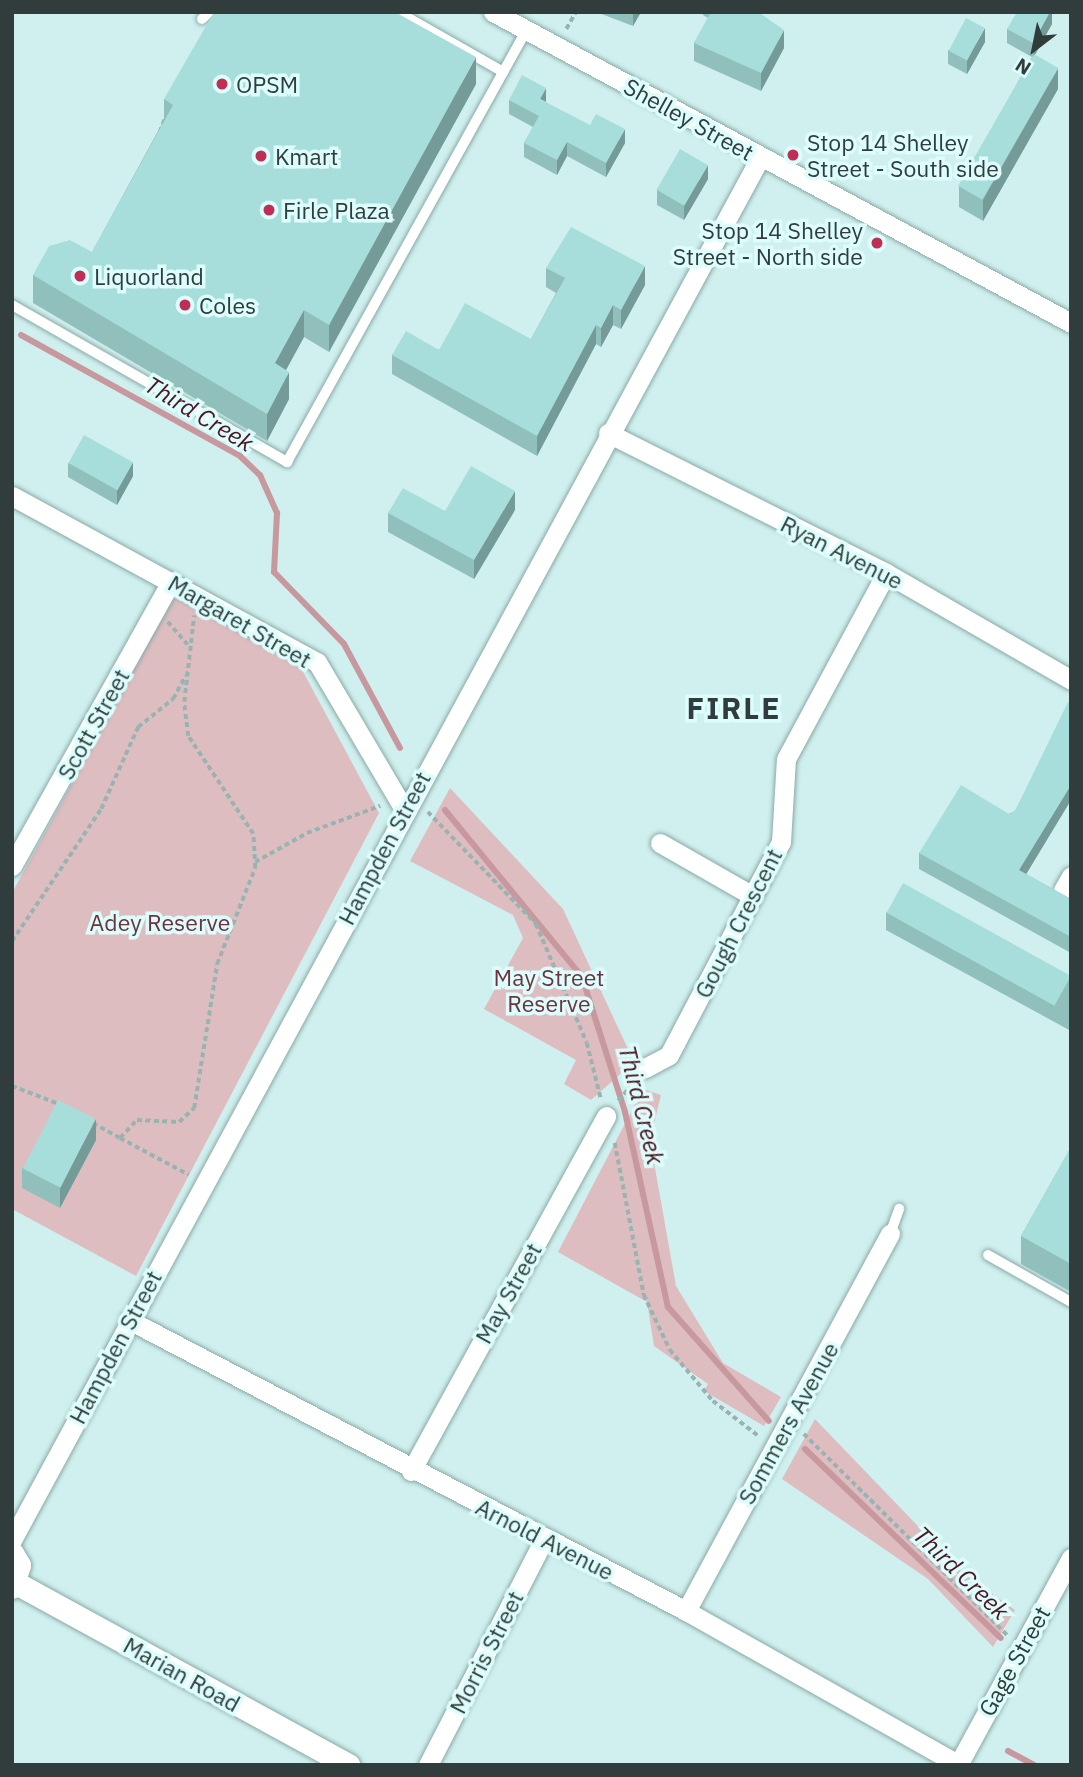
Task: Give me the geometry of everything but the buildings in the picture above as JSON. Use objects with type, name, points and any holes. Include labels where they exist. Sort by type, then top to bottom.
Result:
[{"type":"street","name":"Shelley Street","points":[[493,12],[1071,323]]},
{"type":"street","name":"Hampden Street","points":[[12,1540],[608,433],[760,158]]},
{"type":"street","name":"Ryan Avenue","points":[[608,433],[886,573],[1071,680]]},
{"type":"street","name":"Margaret Street","points":[[12,496],[317,662],[408,803]]},
{"type":"street","name":"Gough Crescent","points":[[645,1068],[669,1055],[781,842],[786,759],[886,573]]},
{"type":"street","name":"Scott Street","points":[[12,866],[171,581]]},
{"type":"street","points":[[660,843],[753,896]]},
{"type":"street","name":"May Street","points":[[411,1471],[606,1116]]},
{"type":"street","name":"Sommers Avenue","points":[[686,1611],[890,1234]]},
{"type":"street","name":"Arnold Avenue","points":[[130,1320],[411,1471],[686,1611],[958,1764]]},
{"type":"street","name":"Morris Street","points":[[428,1765],[544,1539]]},
{"type":"street","points":[[12,1553],[19,1565],[14,1585]]},
{"type":"street","name":"Gage Street","points":[[958,1764],[1071,1558]]},
{"type":"street","name":"Marian Road","points":[[14,1585],[349,1765]]},
{"type":"lane","points":[[398,12],[503,72]]},
{"type":"lane","points":[[12,305],[287,462],[526,30]]},
{"type":"lane","points":[[890,1234],[899,1209]]},
{"type":"lane","points":[[988,1255],[1071,1302]]},
{"type":"path","points":[[155,154],[151,143],[171,106]]},
{"type":"path","points":[[120,1138],[137,1120],[179,1122],[194,1108],[217,964],[255,862],[253,834],[188,736],[188,645],[203,599]]},
{"type":"path","points":[[155,613],[188,645]]},
{"type":"path","points":[[12,941],[101,809],[138,727],[173,699],[186,674]]},
{"type":"path","points":[[255,862],[307,833],[387,804],[408,803],[536,924],[587,1043],[606,1116],[625,1172],[644,1296],[670,1350],[713,1401],[775,1447]]},
{"type":"path","points":[[606,1116],[645,1068]]},
{"type":"path","points":[[12,1086],[65,1108]]},
{"type":"path","points":[[87,1120],[204,1183]]},
{"type":"path","points":[[788,1423],[1021,1649]]},
{"type":"green space","name":"Adey Reserve","points":[[176,593],[300,666],[379,813],[136,1276],[12,1209],[12,893]]},
{"type":"green space","name":"May Street Reserve","points":[[450,788],[563,909],[634,1062],[591,1100],[564,1084],[576,1060],[484,1009],[523,938],[513,915],[410,861]]},
{"type":"green space","points":[[643,1089],[661,1095],[650,1140],[676,1286],[723,1363],[781,1397],[764,1426],[704,1391],[708,1384],[654,1346],[647,1302],[558,1252]]},
{"type":"green space","points":[[815,1419],[963,1573],[1015,1610],[993,1647],[928,1579],[782,1479]]},
{"type":"waterway","name":"Third Creek","points":[[21,335],[240,456],[260,475],[277,513],[274,572],[344,644],[400,748]]},
{"type":"waterway","name":"Third Creek","points":[[445,810],[582,977],[625,1112],[668,1307],[769,1421]]},
{"type":"waterway","name":"Third Creek","points":[[805,1449],[1001,1638]]},
{"type":"waterway","name":"Third Creek","points":[[1008,1751],[1034,1765]]},
{"type":"place","name":"OPSM","points":[[222,84]]},
{"type":"place","name":"Stop 14 Shelley Street - South side","points":[[793,155]]},
{"type":"place","name":"Kmart","points":[[261,156]]},
{"type":"place","name":"Firle Plaza","points":[[269,210]]},
{"type":"place","name":"Stop 14 Shelley Street - North side","points":[[877,243]]},
{"type":"place","name":"Liquorland","points":[[80,276]]},
{"type":"place","name":"Coles","points":[[185,305]]},
{"type":"district","name":"FIRLE","points":[[734,708]]}]
